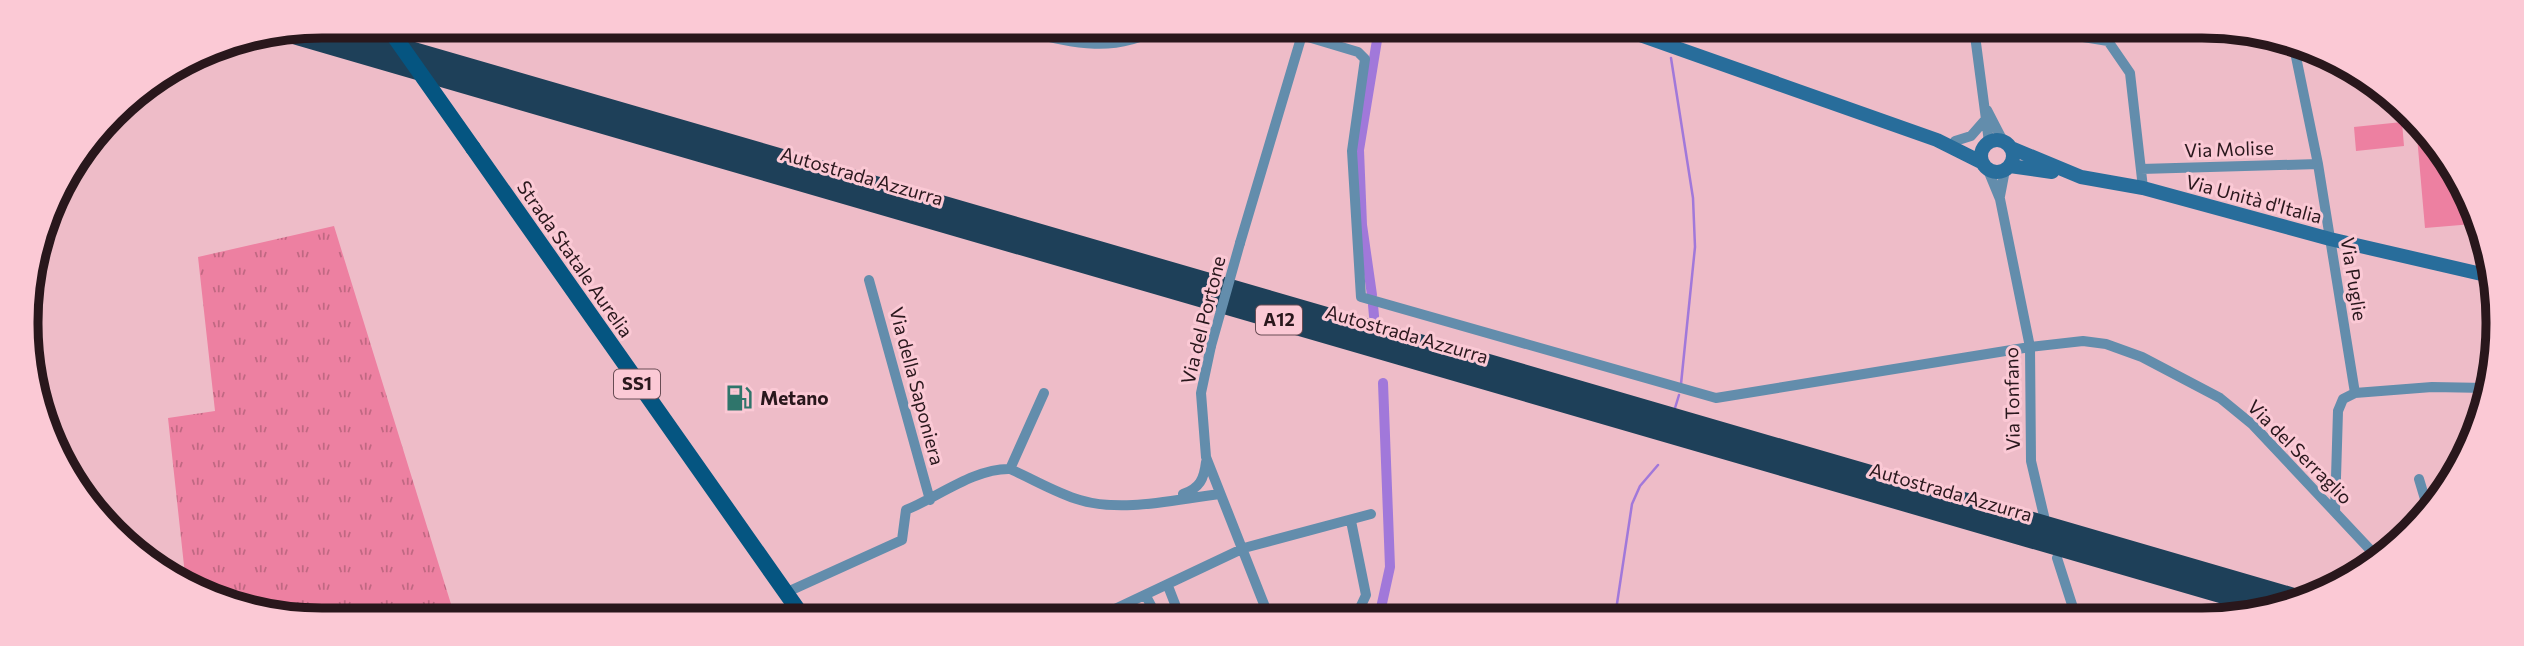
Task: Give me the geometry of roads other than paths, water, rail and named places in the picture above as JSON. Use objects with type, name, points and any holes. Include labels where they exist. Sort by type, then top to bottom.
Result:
[{"type":"highway","name":"Autostrada Azzurra","points":[[367,38],[2284,595]]},
{"type":"highway","name":"Autostrada Azzurra","points":[[308,39],[2252,603]]},
{"type":"main road","name":"Strada Statale Aurelia","points":[[395,38],[796,608]]},
{"type":"main road","points":[[1648,38],[1937,140],[1998,172],[2008,168],[2081,177]]},
{"type":"main road","name":"Via Unità d'Italia","points":[[1937,140],[1997,144],[2081,177],[2143,188],[2330,239],[2481,274]]},
{"type":"main road","points":[[1985,166],[1997,144],[2013,159],[2008,168]]},
{"type":"street","points":[[1051,38],[1079,45],[1133,38]]},
{"type":"street","name":"Via del Portone","points":[[1266,608],[1206,457],[1201,393],[1211,346],[1301,38]]},
{"type":"street","name":"Via del Serraglio","points":[[1321,38],[1358,52],[1365,59],[1352,151],[1361,297],[1716,398],[2031,347],[2083,341],[2106,344],[2142,358],[2220,398],[2253,425],[2371,551]]},
{"type":"street","points":[[1975,38],[1986,107],[1997,144]]},
{"type":"street","points":[[2090,38],[2108,41],[2130,73],[2143,188]]},
{"type":"street","name":"Via Puglie","points":[[2296,55],[2318,164],[2355,393]]},
{"type":"street","points":[[1955,141],[1971,136],[1984,120],[1986,107]]},
{"type":"street","points":[[1984,120],[1997,144]]},
{"type":"street","name":"Via Molise","points":[[2141,169],[2318,164]]},
{"type":"street","points":[[1985,166],[2000,199]]},
{"type":"street","points":[[2000,199],[2008,168]]},
{"type":"street","name":"Via Tonfano","points":[[2000,199],[2031,347],[2031,461],[2044,516]]},
{"type":"street","name":"Via della Saponiera","points":[[869,280],[930,500]]},
{"type":"street","points":[[2335,511],[2338,411],[2343,400],[2355,393],[2432,387],[2478,388]]},
{"type":"street","points":[[1044,393],[1010,469],[1080,500],[1103,504],[1220,494]]},
{"type":"street","points":[[1167,500],[1195,490],[1204,477],[1206,457]]},
{"type":"street","name":"Via della Saponiera","points":[[785,593],[902,540],[906,510],[978,476],[999,469],[1010,469]]},
{"type":"street","points":[[2419,479],[2425,499]]},
{"type":"street","points":[[1119,608],[1244,548],[1351,522],[1371,514]]},
{"type":"street","points":[[1351,522],[1366,595],[1360,608]]},
{"type":"street","points":[[2057,558],[2073,608]]},
{"type":"street","points":[[1168,586],[1177,608]]},
{"type":"street","points":[[1146,596],[1152,608]]},
{"type":"waterway","points":[[1372,295],[1362,225],[1359,150],[1377,38]]},
{"type":"waterway","points":[[1671,58],[1693,198],[1695,247],[1681,384]]},
{"type":"waterway","points":[[1373,305],[1374,316]]},
{"type":"waterway","points":[[1381,608],[1390,567],[1383,383]]},
{"type":"waterway","points":[[1675,408],[1679,395]]},
{"type":"waterway","points":[[1616,608],[1632,504],[1640,486],[1658,465]]},
{"type":"place","name":"Metano","points":[[739,398]]}]
